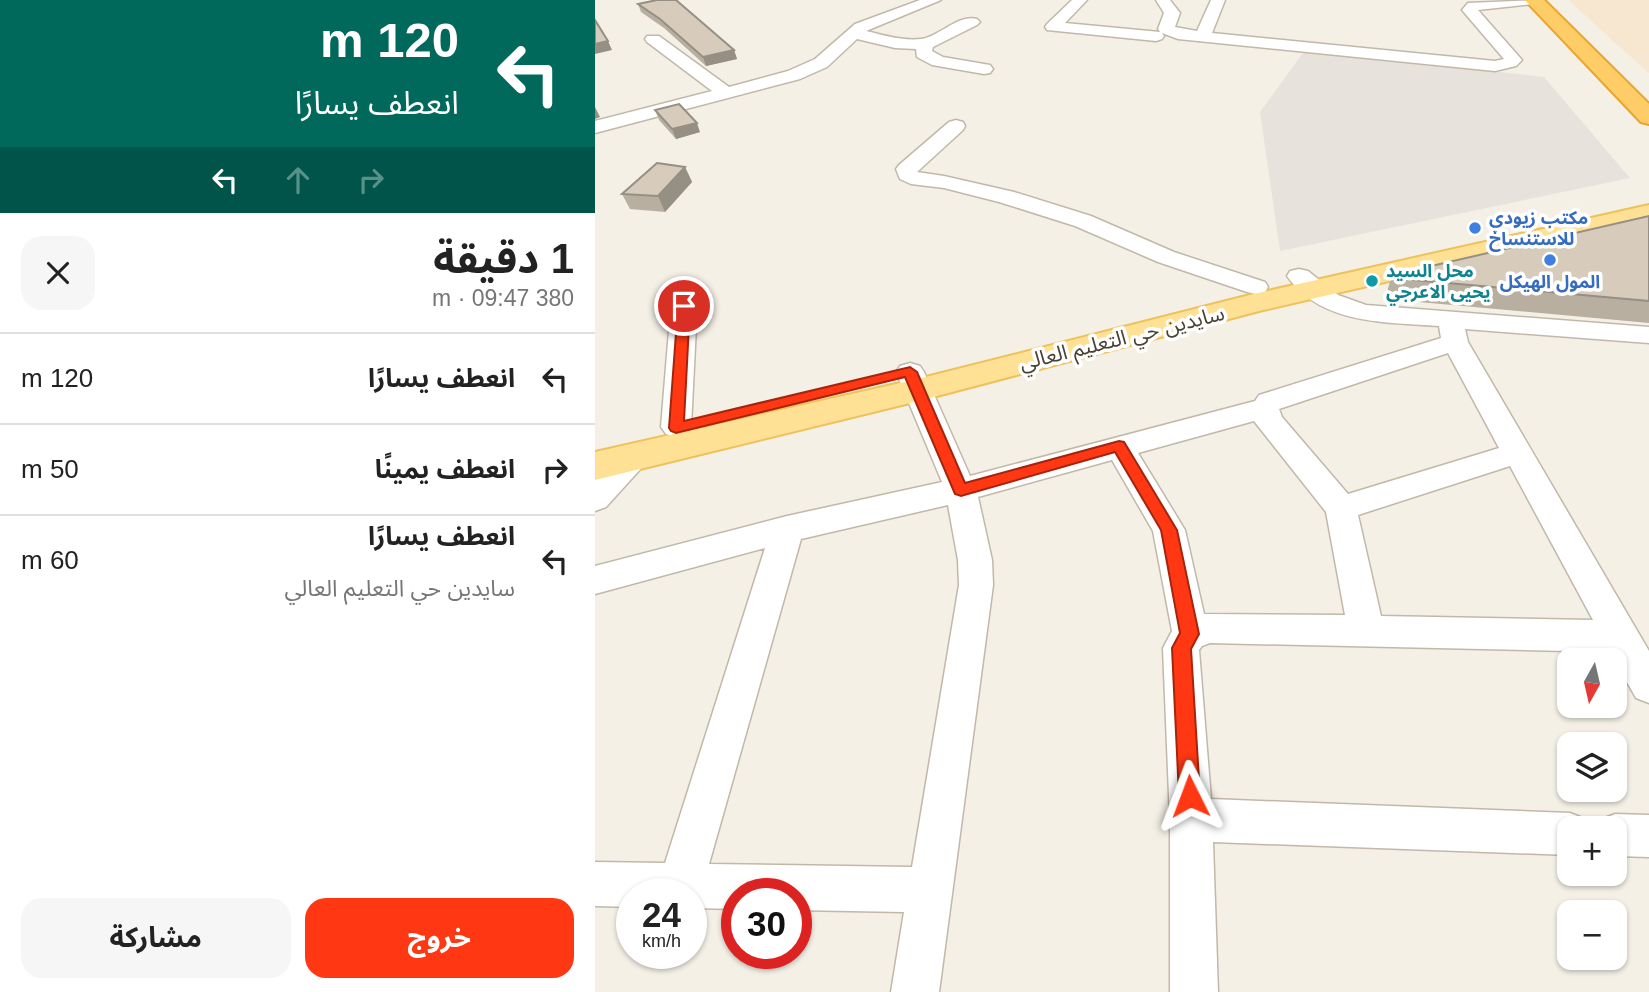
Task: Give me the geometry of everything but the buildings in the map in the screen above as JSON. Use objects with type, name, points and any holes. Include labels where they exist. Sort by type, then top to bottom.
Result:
[{"type":"highway","points":[[1534,0],[1649,117]]},
{"type":"highway","points":[[1556,0],[1649,92]]},
{"type":"main road","name":"سايدين حي التعليم العالي","points":[[595,447],[676,428],[914,381],[1649,200]]},
{"type":"main road","name":"سايدين حي التعليم العالي","points":[[595,466],[1256,287],[1306,283],[1649,213]]},
{"type":"street","points":[[595,127],[794,75],[821,63],[854,33],[872,22],[934,0]]},
{"type":"street","points":[[1080,0],[1053,27],[1156,36]]},
{"type":"street","points":[[1163,0],[1173,13],[1166,29],[1202,36],[1473,65],[1502,65],[1514,60],[1470,10],[1473,6],[1534,0]]},
{"type":"street","points":[[1202,36],[1218,0]]},
{"type":"street","points":[[854,33],[895,43],[925,44],[972,22]]},
{"type":"street","points":[[653,39],[726,93]]},
{"type":"street","points":[[925,44],[923,53],[928,58],[983,69]]},
{"type":"street","points":[[956,126],[906,169],[907,175],[1006,197],[1083,222],[1166,257],[1256,287]]},
{"type":"street","points":[[1306,283],[1327,302],[1343,309],[1453,331],[1649,335]]},
{"type":"street","points":[[676,428],[684,306]]},
{"type":"street","points":[[595,580],[787,529],[961,490],[1265,408],[1269,402],[1453,331]]},
{"type":"street","points":[[1453,331],[1517,453],[1649,686]]},
{"type":"street","points":[[914,381],[961,490],[975,560],[977,585],[915,992]]},
{"type":"street","points":[[1265,408],[1268,419],[1341,508],[1366,630]]},
{"type":"street","points":[[1119,446],[1169,530],[1190,634]]},
{"type":"street","points":[[1341,508],[1517,453]]},
{"type":"street","points":[[595,499],[634,456]]},
{"type":"street","points":[[683,878],[787,529]]},
{"type":"street","points":[[1193,992],[1191,820],[1181,648],[1190,634],[1210,628],[1619,636]]},
{"type":"street","points":[[1191,820],[1557,834]]},
{"type":"street","points":[[1627,835],[1649,836]]},
{"type":"street","points":[[595,884],[616,885]]},
{"type":"street","points":[[707,887],[930,890]]},
{"type":"shaded area","points":[[1569,0],[1649,0],[1649,73],[1602,31]]},
{"type":"shaded area","points":[[1305,50],[1544,77],[1630,178],[1280,251],[1260,112]]},
{"type":"place","name":"مكتب زيودي للاستنساخ","points":[[1475,228]]},
{"type":"place","name":"المول الهيكل","points":[[1550,260]]},
{"type":"place","name":"محل السيد يحيى الاعرجي","points":[[1372,281]]},
{"type":"route","points":[[684,306],[676,428],[910,372],[961,490],[1119,446],[1169,530],[1190,634],[1181,648],[1190,796]]}]
